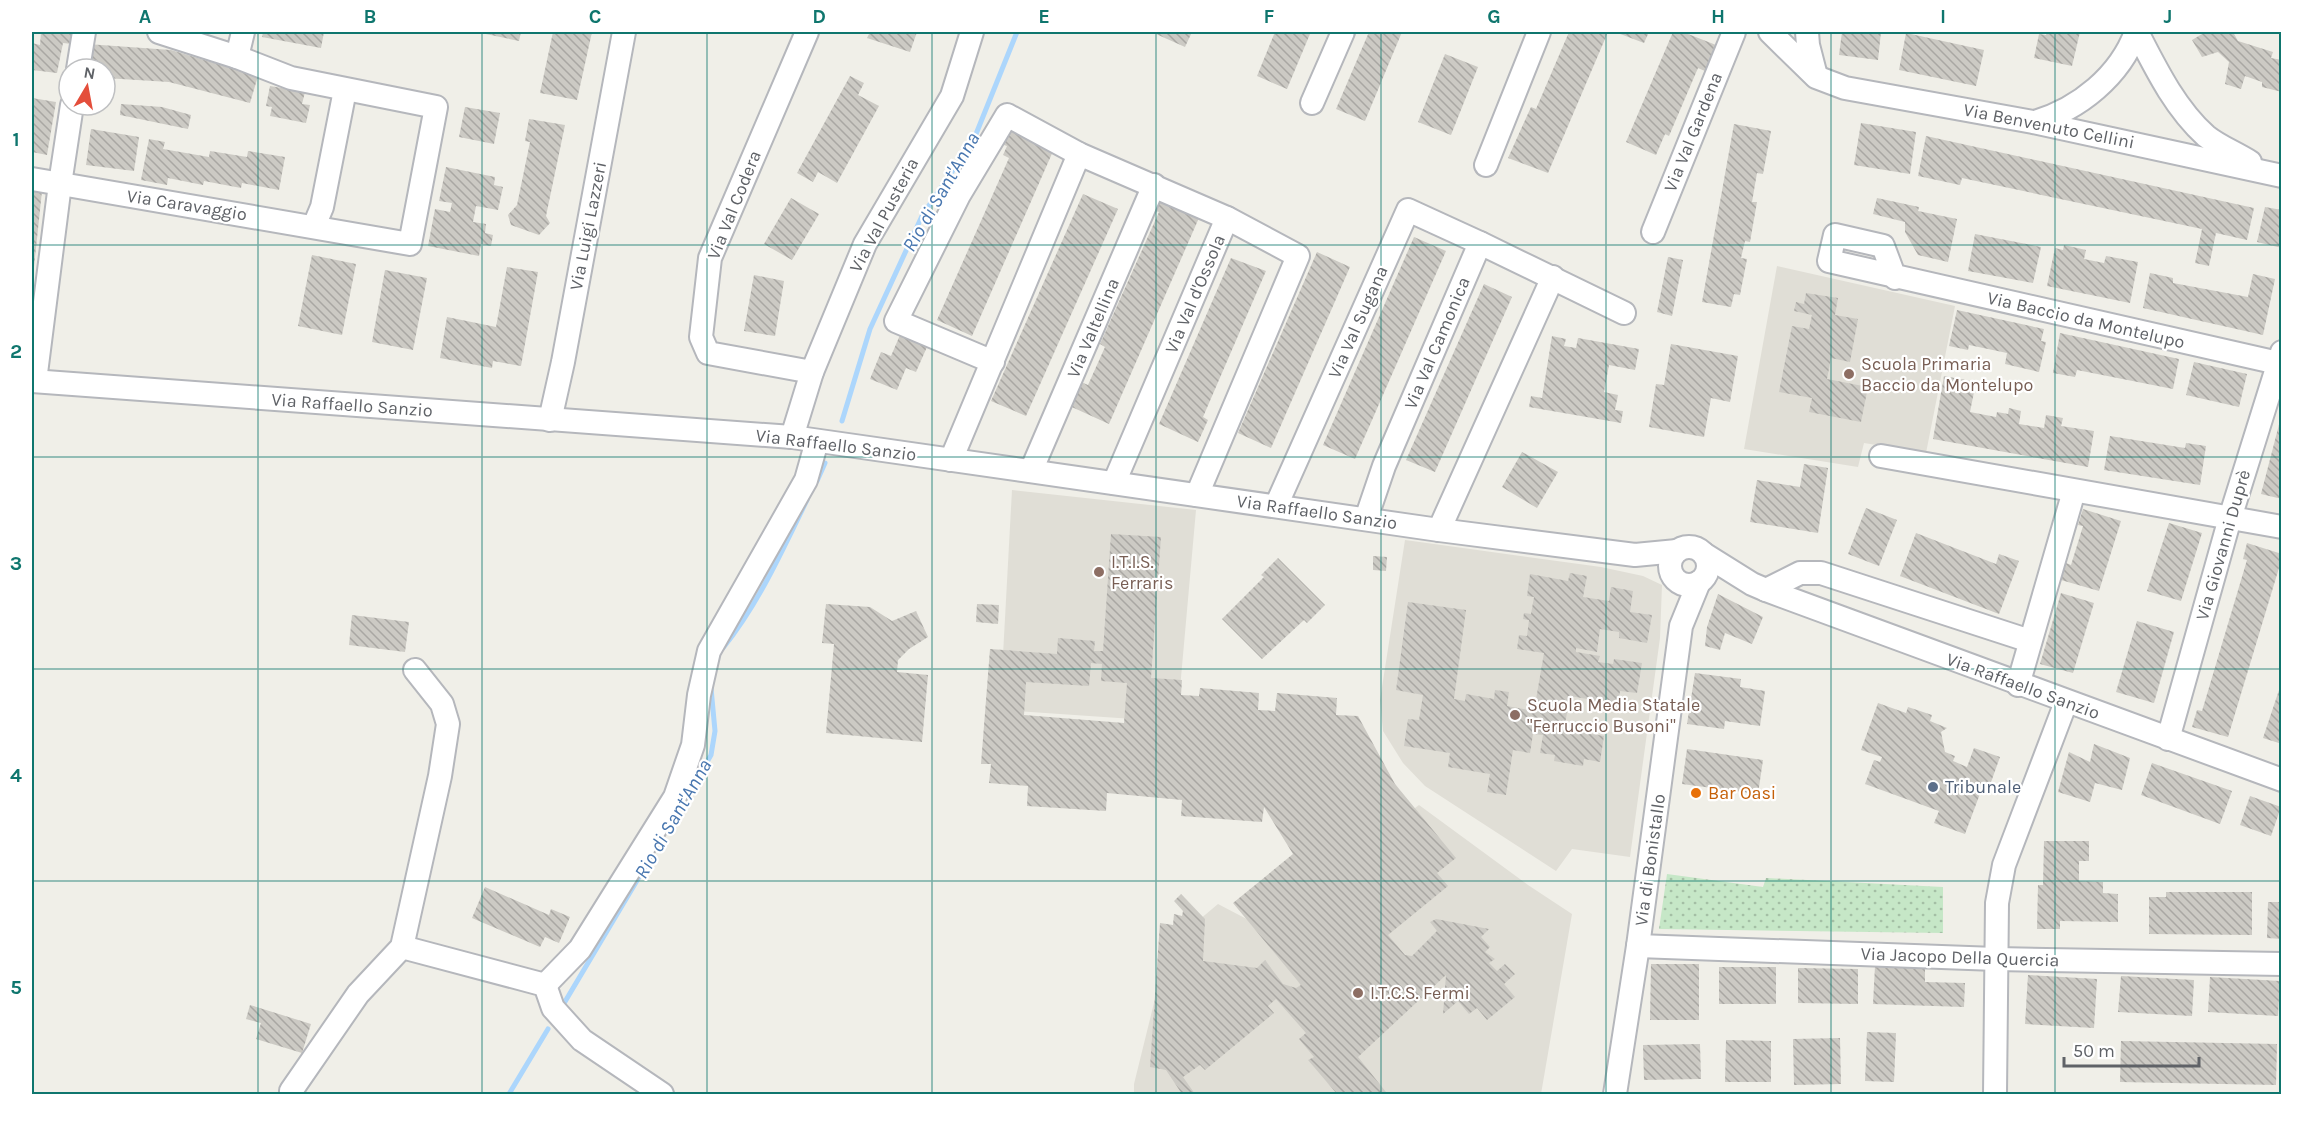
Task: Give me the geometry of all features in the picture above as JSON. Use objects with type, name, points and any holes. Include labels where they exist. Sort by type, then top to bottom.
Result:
[{"type":"street","points":[[80,57],[84,32]]},
{"type":"street","points":[[159,32],[237,57],[291,78],[345,90],[322,207],[314,226]]},
{"type":"street","points":[[237,57],[243,32]]},
{"type":"street","name":"Via Luigi Lazzeri","points":[[550,420],[624,32]]},
{"type":"street","name":"Via Val Codera","points":[[807,32],[710,258],[701,337],[708,353],[812,372]]},
{"type":"street","name":"Via Val Pusteria","points":[[792,437],[812,372],[865,244],[952,96],[972,32]]},
{"type":"street","points":[[1312,103],[1343,32]]},
{"type":"street","points":[[1486,165],[1539,32]]},
{"type":"street","name":"Via Val Gardena","points":[[1653,232],[1734,32]]},
{"type":"street","points":[[1770,32],[1793,40],[1816,77]]},
{"type":"street","points":[[1807,32],[1816,77]]},
{"type":"street","points":[[2136,32],[2177,102],[2207,136],[2276,174]]},
{"type":"street","points":[[2033,122],[2055,116],[2082,101],[2102,84],[2131,46],[2136,32]]},
{"type":"street","name":"Via Benvenuto Cellini","points":[[1816,77],[1845,88],[2033,122],[2276,174]]},
{"type":"street","name":"Via Caravaggio","points":[[32,179],[410,244],[436,107],[345,90]]},
{"type":"street","points":[[2177,102],[2186,128],[2185,153]]},
{"type":"street","points":[[993,362],[896,321],[959,195],[1007,115],[1079,154],[1227,218]]},
{"type":"street","points":[[33,381],[70,117]]},
{"type":"street","points":[[951,460],[1079,154]]},
{"type":"street","name":"Via Valtellina","points":[[1031,471],[1154,185]]},
{"type":"street","name":"Via Val Sugana","points":[[1276,506],[1408,210],[1480,243]]},
{"type":"street","name":"Via Val d'Ossola","points":[[1114,483],[1227,218],[1298,256],[1197,495]]},
{"type":"street","points":[[1480,243],[1624,313]]},
{"type":"street","name":"Via Val Camonica","points":[[1366,519],[1384,466],[1480,243]]},
{"type":"street","points":[[1439,530],[1553,277]]},
{"type":"street","name":"Via Baccio da Montelupo","points":[[1894,278],[2280,358]]},
{"type":"street","name":"Via Giovanni Duprè","points":[[2168,739],[2230,518],[2280,358]]},
{"type":"street","name":"Via Raffaello Sanzio","points":[[33,381],[792,437],[1439,530],[1635,555],[1674,567],[1682,584],[1703,571],[1759,587],[2018,685],[2282,780]]},
{"type":"street","points":[[545,984],[579,949],[675,797],[693,745],[699,696],[709,651],[806,480],[817,441]]},
{"type":"street","points":[[1881,456],[2282,527]]},
{"type":"street","points":[[2018,685],[2074,491]]},
{"type":"street","name":"Via Raffaello Sanzio","points":[[1674,567],[1688,547],[1695,548],[1703,571]]},
{"type":"street","name":"Via di Bonistallo","points":[[1674,567],[1681,626]]},
{"type":"street","name":"Via di Bonistallo","points":[[1615,1095],[1638,946],[1681,626],[1703,571]]},
{"type":"street","points":[[1759,587],[1800,573],[1821,573],[2030,641]]},
{"type":"street","points":[[291,1091],[358,994],[402,946],[440,776],[448,724],[442,704],[416,670]]},
{"type":"street","points":[[1995,1095],[1997,903],[2001,875],[2066,702]]},
{"type":"street","points":[[402,946],[545,984]]},
{"type":"street","name":"Via Jacopo Della Quercia","points":[[1638,946],[1996,959],[2282,964]]},
{"type":"street","points":[[545,984],[553,1008],[582,1040],[662,1095]]},
{"type":"shaded area","name":"Scuola Primaria Baccio da Montelupo","points":[[1777,266],[1955,306],[1926,453],[1864,443],[1858,467],[1744,449]]},
{"type":"shaded area","name":"I.T.I.S. Ferraris","points":[[1012,490],[1196,510],[1177,722],[1000,710]]},
{"type":"shaded area","name":"Scuola Media Statale \"Ferruccio Busoni\"","points":[[1405,540],[1601,567],[1643,576],[1662,585],[1660,638],[1630,857],[1572,849],[1556,871],[1425,786],[1403,763],[1383,731],[1380,700]]},
{"type":"shaded area","name":"I.T.C.S. Fermi","points":[[1419,805],[1528,885],[1572,914],[1541,1094],[1134,1094],[1134,1084],[1168,946],[1218,904],[1260,926]]},
{"type":"green space","points":[[1667,874],[1763,887],[1766,878],[1943,887],[1943,933],[1659,929]]},
{"type":"building","points":[[41,32],[74,32],[72,44],[63,43],[60,57],[57,57],[57,73],[32,70],[32,43],[40,45]]},
{"type":"building","points":[[263,32],[324,32],[321,48],[262,37]]},
{"type":"building","points":[[476,32],[521,32],[519,41]]},
{"type":"building","points":[[553,32],[592,32],[577,100],[540,93]]},
{"type":"building","points":[[870,32],[917,32],[910,52],[867,38]]},
{"type":"building","points":[[1157,32],[1192,32],[1185,47],[1156,34]]},
{"type":"building","points":[[1275,32],[1308,32],[1310,34],[1287,89],[1257,76]]},
{"type":"building","points":[[1369,32],[1402,32],[1365,121],[1336,109]]},
{"type":"building","points":[[1569,32],[1608,32],[1548,173],[1508,158],[1531,107],[1536,109]]},
{"type":"building","points":[[1615,32],[1649,32],[1644,43]]},
{"type":"building","points":[[1673,32],[1683,32],[1716,45],[1705,71],[1698,68],[1669,136],[1665,134],[1656,155],[1626,142]]},
{"type":"building","points":[[1842,32],[1881,32],[1878,60],[1839,55]]},
{"type":"building","points":[[2047,32],[2080,32],[2072,66],[2034,58],[2039,34],[2046,35]]},
{"type":"building","points":[[2201,32],[2233,32],[2238,41],[2273,52],[2271,58],[2282,60],[2282,92],[2262,87],[2262,82],[2245,76],[2241,89],[2225,84],[2229,62],[2218,52],[2202,57],[2192,40],[2202,34]]},
{"type":"building","points":[[1906,33],[1984,50],[1976,86],[1899,70]]},
{"type":"building","points":[[87,44],[171,50],[258,76],[250,103],[169,82],[117,79],[117,57],[86,57]]},
{"type":"building","points":[[1445,54],[1478,67],[1451,135],[1418,122]]},
{"type":"building","points":[[850,76],[864,83],[858,95],[879,106],[837,183],[818,172],[813,182],[797,173]]},
{"type":"building","points":[[270,86],[305,92],[302,104],[310,105],[306,123],[270,116],[272,107],[266,106]]},
{"type":"building","points":[[32,98],[56,102],[47,155],[32,152]]},
{"type":"building","points":[[121,104],[162,107],[191,115],[188,129],[120,115]]},
{"type":"building","points":[[465,107],[500,113],[494,144],[459,137]]},
{"type":"building","points":[[529,119],[565,125],[546,216],[550,223],[539,235],[511,225],[508,215],[517,205],[530,142],[525,141]]},
{"type":"building","points":[[1861,123],[1916,132],[1910,174],[1854,165]]},
{"type":"building","points":[[1734,124],[1771,131],[1763,174],[1757,173],[1752,202],[1757,202],[1750,242],[1745,241],[1741,258],[1747,259],[1740,295],[1734,294],[1731,307],[1702,302]]},
{"type":"building","points":[[1008,128],[1054,149],[972,336],[937,320],[1009,158],[1003,155],[1007,146],[1001,144]]},
{"type":"building","points":[[91,129],[139,137],[134,171],[86,165]]},
{"type":"building","points":[[1926,136],[2254,208],[2247,240],[2216,233],[2209,266],[2195,263],[2202,229],[1962,178],[1960,185],[1918,176]]},
{"type":"building","points":[[149,139],[165,142],[163,149],[209,157],[210,151],[247,157],[248,151],[285,157],[279,190],[242,183],[241,188],[204,181],[203,185],[168,178],[167,185],[141,180]]},
{"type":"building","points":[[446,167],[495,177],[494,185],[503,187],[498,210],[476,206],[473,222],[486,224],[485,233],[493,235],[491,246],[481,244],[479,256],[428,246],[435,209],[450,212],[452,203],[439,201]]},
{"type":"building","points":[[32,190],[42,191],[34,267],[32,267]]},
{"type":"building","points":[[1162,193],[1202,211],[1109,424],[1063,403],[1074,379],[1088,385],[1105,347],[1100,344],[1159,212],[1154,210]]},
{"type":"building","points":[[1083,194],[1118,209],[1026,416],[991,401]]},
{"type":"building","points":[[791,198],[819,214],[792,260],[764,244]]},
{"type":"building","points":[[1877,198],[1919,207],[1918,211],[1957,219],[1948,262],[1918,255],[1905,232],[1905,222],[1873,214]]},
{"type":"building","points":[[2265,207],[2282,210],[2282,248],[2257,242]]},
{"type":"building","points":[[1975,234],[2041,247],[2033,283],[1968,271]]},
{"type":"building","points":[[1414,237],[1446,251],[1355,459],[1323,445]]},
{"type":"building","points":[[2064,245],[2086,250],[2084,259],[2104,263],[2106,256],[2138,262],[2130,303],[2047,286],[2055,248],[2063,250]]},
{"type":"building","points":[[1317,252],[1350,267],[1271,448],[1238,433]]},
{"type":"building","points":[[312,255],[356,264],[342,335],[298,326]]},
{"type":"building","points":[[1668,257],[1683,260],[1672,316],[1657,312]]},
{"type":"building","points":[[1231,258],[1266,271],[1203,417],[1208,420],[1198,442],[1159,424]]},
{"type":"building","points":[[507,267],[538,272],[521,366],[493,361],[492,368],[440,358],[447,317],[496,327]]},
{"type":"building","points":[[385,270],[427,278],[413,350],[372,342]]},
{"type":"building","points":[[2150,273],[2173,278],[2173,283],[2248,297],[2253,274],[2275,279],[2263,335],[2143,308]]},
{"type":"building","points":[[754,275],[784,281],[775,336],[744,331]]},
{"type":"building","points":[[1484,284],[1512,297],[1435,472],[1406,460]]},
{"type":"building","name":"Scuola Primaria Baccio da Montelupo","points":[[1806,293],[1838,298],[1835,315],[1858,319],[1850,362],[1831,358],[1827,379],[1868,387],[1861,422],[1809,412],[1812,398],[1779,392],[1792,326],[1809,329],[1812,315],[1794,311],[1796,302],[1804,304]]},
{"type":"building","points":[[1957,310],[2044,329],[2041,341],[2046,342],[2039,372],[2005,364],[2007,353],[1969,345],[1968,350],[1949,346]]},
{"type":"building","points":[[2060,333],[2179,359],[2173,389],[2077,370],[2075,377],[2053,373]]},
{"type":"building","points":[[900,335],[927,347],[916,372],[906,368],[897,390],[870,379],[881,352],[891,356]]},
{"type":"building","points":[[1552,336],[1566,339],[1564,346],[1576,348],[1578,338],[1639,349],[1635,370],[1609,365],[1604,392],[1618,395],[1615,410],[1623,411],[1621,423],[1529,407],[1531,396],[1542,398]]},
{"type":"building","points":[[1671,344],[1738,356],[1730,402],[1711,398],[1704,437],[1649,427],[1656,384],[1664,385]]},
{"type":"building","points":[[2194,362],[2247,374],[2239,407],[2186,395]]},
{"type":"building","points":[[1944,376],[1976,382],[1970,412],[1996,417],[1997,412],[2008,414],[2009,408],[2021,411],[2019,424],[2044,428],[2046,415],[2063,418],[2061,426],[2094,431],[2088,467],[1933,439]]},
{"type":"building","points":[[2282,413],[2282,499],[2261,494]]},
{"type":"building","points":[[2110,436],[2185,448],[2186,443],[2206,446],[2200,485],[2104,470]]},
{"type":"building","points":[[1522,452],[1558,472],[1537,508],[1502,487]]},
{"type":"building","points":[[1804,464],[1828,468],[1818,533],[1750,522],[1757,480],[1800,487]]},
{"type":"building","points":[[1866,508],[1897,520],[1879,566],[1848,554]]},
{"type":"building","points":[[2083,509],[2121,521],[2099,591],[2061,580],[2066,563],[2071,565],[2083,526],[2078,525]]},
{"type":"building","points":[[2169,523],[2202,533],[2181,601],[2147,591]]},
{"type":"building","points":[[1916,533],[1996,564],[1999,554],[2019,561],[1999,614],[1900,576]]},
{"type":"building","points":[[1111,534],[1161,537],[1151,678],[1182,680],[1181,695],[1199,696],[1200,688],[1259,693],[1258,710],[1275,711],[1277,693],[1337,698],[1336,715],[1358,716],[1395,784],[1456,858],[1437,873],[1448,886],[1388,935],[1405,955],[1412,956],[1437,931],[1430,922],[1436,919],[1489,929],[1481,937],[1490,947],[1485,952],[1495,959],[1489,963],[1497,971],[1505,964],[1515,974],[1504,984],[1515,997],[1487,1020],[1477,1008],[1469,1014],[1458,1001],[1443,1014],[1446,975],[1358,1057],[1386,1092],[1382,1094],[1337,1094],[1308,1060],[1314,1057],[1299,1039],[1306,1033],[1276,999],[1268,1006],[1274,1013],[1205,1070],[1200,1065],[1183,1077],[1195,1094],[1182,1094],[1166,1070],[1150,1067],[1160,923],[1173,925],[1174,914],[1182,916],[1183,911],[1174,901],[1181,894],[1205,919],[1203,961],[1257,968],[1265,960],[1283,984],[1296,988],[1301,985],[1233,903],[1293,854],[1264,807],[1262,822],[1181,816],[1182,800],[1107,793],[1106,811],[1027,806],[1028,786],[989,783],[991,764],[981,764],[990,649],[1057,654],[1058,638],[1095,641],[1094,651],[1103,651]],"holes":[[[1091,663],[1102,664],[1101,681],[1127,683],[1124,723],[1024,715],[1026,682],[1089,686]]]},
{"type":"building","points":[[2247,543],[2282,554],[2282,558],[2228,737],[2192,727],[2197,710],[2202,711],[2247,560],[2243,559]]},
{"type":"building","points":[[1373,556],[1387,557],[1386,571],[1373,570]]},
{"type":"building","points":[[1278,558],[1325,605],[1307,623],[1304,620],[1262,659],[1222,619],[1264,577],[1261,575]]},
{"type":"building","points":[[1570,573],[1587,576],[1583,597],[1609,601],[1611,587],[1633,591],[1630,612],[1652,615],[1647,643],[1619,638],[1619,632],[1600,629],[1597,652],[1576,648],[1576,652],[1600,656],[1598,662],[1613,664],[1614,659],[1642,663],[1637,693],[1620,691],[1617,712],[1592,707],[1593,700],[1570,696],[1565,724],[1586,727],[1585,733],[1604,736],[1600,762],[1584,759],[1583,766],[1554,761],[1555,755],[1540,753],[1543,735],[1533,734],[1530,753],[1513,750],[1506,795],[1487,792],[1490,774],[1448,767],[1450,753],[1404,746],[1408,719],[1419,720],[1423,695],[1396,690],[1408,602],[1466,610],[1454,699],[1465,701],[1466,694],[1494,699],[1495,690],[1509,692],[1507,706],[1534,711],[1544,653],[1517,649],[1519,635],[1527,636],[1529,620],[1523,619],[1524,613],[1531,614],[1534,597],[1527,596],[1530,574],[1568,581]]},
{"type":"building","points":[[2061,593],[2094,603],[2073,673],[2040,664]]},
{"type":"building","points":[[1718,594],[1763,617],[1752,644],[1725,633],[1720,650],[1705,646],[1707,627]]},
{"type":"building","points":[[826,604],[870,607],[892,621],[916,611],[928,637],[909,649],[898,660],[897,672],[928,675],[922,742],[826,733],[834,644],[822,643]]},
{"type":"building","points":[[977,604],[999,605],[998,624],[976,622]]},
{"type":"building","points":[[352,615],[409,622],[405,652],[349,645]]},
{"type":"building","points":[[2137,621],[2174,632],[2154,703],[2116,692]]},
{"type":"building","points":[[1695,673],[1741,679],[1740,687],[1765,691],[1760,726],[1725,721],[1724,729],[1687,724]]},
{"type":"building","points":[[2279,690],[2282,690],[2282,744],[2263,738]]},
{"type":"building","points":[[1878,703],[1906,713],[1908,707],[1932,715],[1930,721],[1947,728],[1941,732],[1945,752],[1955,756],[1953,761],[1967,767],[1974,748],[2000,757],[1990,785],[1984,783],[1965,834],[1934,823],[1939,811],[1865,784],[1874,760],[1880,762],[1882,757],[1861,750]]},
{"type":"building","points":[[2094,744],[2130,758],[2122,790],[2095,783],[2090,802],[2058,792],[2069,752],[2090,762]]},
{"type":"building","points":[[1687,749],[1763,760],[1758,794],[1682,784]]},
{"type":"building","points":[[2152,763],[2232,791],[2220,824],[2141,795]]},
{"type":"building","points":[[2250,796],[2281,807],[2271,836],[2240,825]]},
{"type":"building","points":[[2044,841],[2089,841],[2089,861],[2079,861],[2079,881],[2103,882],[2103,893],[2118,894],[2118,922],[2060,921],[2060,929],[2037,929],[2038,885],[2043,885]]},
{"type":"building","points":[[485,887],[549,915],[551,909],[570,917],[559,943],[545,937],[540,947],[472,918]]},
{"type":"building","points":[[2166,892],[2252,892],[2252,935],[2149,934],[2149,897],[2166,897]]},
{"type":"building","points":[[2268,902],[2282,902],[2282,939],[2267,938]]},
{"type":"building","points":[[1651,964],[1699,964],[1699,1020],[1650,1020]]},
{"type":"building","points":[[1875,966],[1925,968],[1925,982],[1965,983],[1964,1007],[1873,1004]]},
{"type":"building","points":[[1719,967],[1776,967],[1776,1004],[1719,1004]]},
{"type":"building","points":[[1798,968],[1858,969],[1858,1004],[1798,1003]]},
{"type":"building","points":[[2028,975],[2097,979],[2094,1028],[2025,1024]]},
{"type":"building","points":[[2121,976],[2194,980],[2192,1016],[2118,1012]]},
{"type":"building","points":[[2210,977],[2280,981],[2278,1016],[2208,1012]]},
{"type":"building","points":[[250,1005],[311,1024],[302,1053],[256,1039],[261,1023],[246,1019]]},
{"type":"building","points":[[1867,1032],[1896,1033],[1894,1082],[1865,1081]]},
{"type":"building","points":[[1840,1038],[1841,1084],[1794,1085],[1793,1039]]},
{"type":"building","points":[[1726,1040],[1771,1041],[1771,1082],[1725,1082]]},
{"type":"building","points":[[2121,1041],[2277,1044],[2276,1085],[2120,1082]]},
{"type":"building","points":[[1700,1044],[1701,1079],[1644,1080],[1643,1045]]},
{"type":"waterway","name":"Rio di Sant'Anna","points":[[842,421],[870,329],[922,216],[974,139],[1017,32]]},
{"type":"waterway","name":"Rio di Sant'Anna","points":[[817,481],[825,463]]},
{"type":"waterway","name":"Rio di Sant'Anna","points":[[723,648],[759,595],[807,500]]},
{"type":"waterway","name":"Rio di Sant'Anna","points":[[685,800],[711,755],[715,731],[711,688]]},
{"type":"waterway","name":"Rio di Sant'Anna","points":[[563,1005],[651,857]]},
{"type":"waterway","name":"Rio di Sant'Anna","points":[[509,1094],[548,1029]]},
{"type":"place","name":"Scuola Primaria Baccio da Montelupo","points":[[1849,374]]},
{"type":"place","name":"I.T.I.S. Ferraris","points":[[1099,572]]},
{"type":"place","name":"Scuola Media Statale \"Ferruccio Busoni\"","points":[[1515,715]]},
{"type":"place","name":"Tribunale","points":[[1933,787]]},
{"type":"place","name":"Bar Oasi","points":[[1696,793]]},
{"type":"place","name":"I.T.C.S. Fermi","points":[[1358,993]]}]
